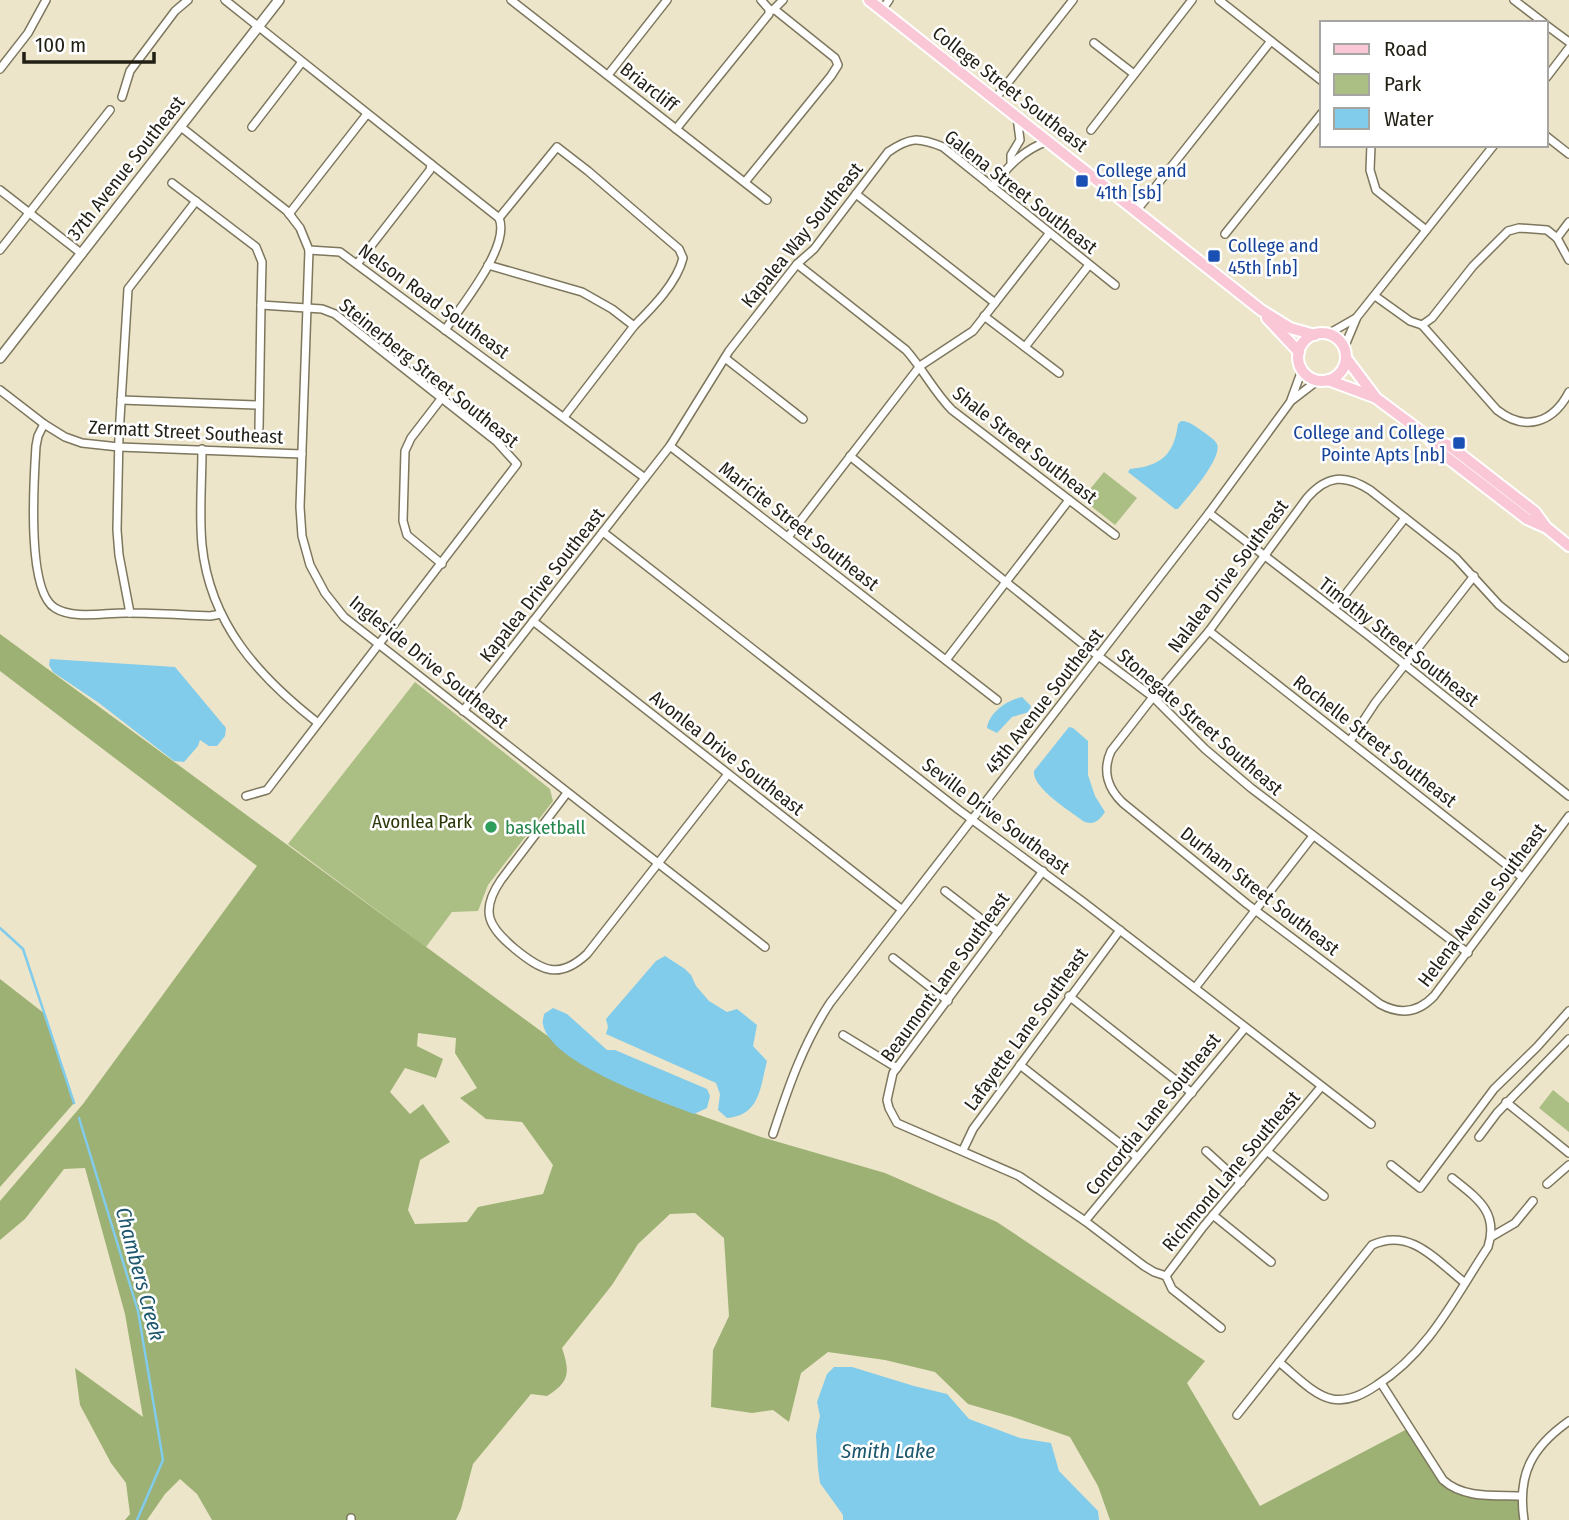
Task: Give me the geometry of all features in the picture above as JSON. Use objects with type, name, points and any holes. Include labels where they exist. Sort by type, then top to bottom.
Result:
[{"type":"main road","name":"College Street Southeast","points":[[869,0],[1261,310],[1290,328],[1314,335]]},
{"type":"main road","name":"College Street Southeast","points":[[1261,310],[1299,352]]},
{"type":"main road","points":[[1376,398],[1339,340],[1328,334],[1314,335],[1304,341],[1299,352],[1302,370],[1308,376],[1376,398],[1427,436],[1440,452],[1472,477],[1527,519],[1546,528],[1569,546]]},
{"type":"main road","points":[[1322,380],[1341,371],[1345,353]]},
{"type":"street","points":[[0,69],[28,33],[46,0]]},
{"type":"street","points":[[122,97],[131,71],[175,11],[188,0]]},
{"type":"street","points":[[225,0],[499,218],[501,233],[488,265],[445,330]]},
{"type":"street","name":"37th Avenue Southeast","points":[[0,358],[279,0]]},
{"type":"street","name":"Briarcliff","points":[[511,0],[768,200]]},
{"type":"street","points":[[608,75],[667,0]]},
{"type":"street","points":[[746,182],[838,65],[835,58],[761,0]]},
{"type":"street","points":[[676,128],[771,10],[783,0]]},
{"type":"street","points":[[882,10],[889,0]]},
{"type":"street","points":[[995,99],[1073,0]]},
{"type":"street","points":[[1091,130],[1192,0]]},
{"type":"street","points":[[1219,0],[1320,79]]},
{"type":"street","points":[[1518,1],[1541,21]]},
{"type":"street","points":[[1548,26],[1569,42]]},
{"type":"street","points":[[1137,210],[1271,41]]},
{"type":"street","points":[[1094,43],[1134,74]]},
{"type":"street","points":[[1548,75],[1569,48]]},
{"type":"street","points":[[252,127],[302,62]]},
{"type":"street","points":[[0,250],[110,110]]},
{"type":"street","points":[[289,214],[367,114]]},
{"type":"street","points":[[1225,234],[1320,115]]},
{"type":"street","points":[[1011,162],[1011,155],[1020,140],[1017,116]]},
{"type":"street","points":[[181,127],[289,214],[300,228],[309,250]]},
{"type":"street","points":[[1548,138],[1569,154]]},
{"type":"street","name":"Galena Street Southeast","points":[[902,142],[922,139],[943,147],[1115,285]]},
{"type":"street","points":[[992,187],[1011,162],[1030,148],[1048,141]]},
{"type":"street","name":"Kapalea Way Southeast","points":[[727,355],[797,264],[814,249],[888,152],[902,142]]},
{"type":"street","points":[[499,218],[556,147],[588,170],[678,249],[683,258],[681,268],[670,284],[564,417]]},
{"type":"street","points":[[1371,147],[1370,170],[1376,190],[1426,230]]},
{"type":"street","points":[[1328,334],[1357,317],[1492,147]]},
{"type":"street","points":[[356,264],[430,170],[431,164]]},
{"type":"street","points":[[172,183],[256,247],[262,262],[259,428]]},
{"type":"street","points":[[0,190],[82,254]]},
{"type":"street","points":[[856,194],[995,303]]},
{"type":"street","points":[[130,612],[117,530],[119,437],[128,289],[196,201]]},
{"type":"street","points":[[1557,238],[1569,222]]},
{"type":"street","points":[[1422,325],[1432,318],[1473,266],[1508,231],[1519,228],[1547,230],[1557,238],[1569,260]]},
{"type":"street","points":[[788,537],[920,366],[973,331],[1049,234]]},
{"type":"street","name":"Nelson Road Southeast","points":[[309,250],[340,252],[645,478]]},
{"type":"street","name":"Ingleside Drive Southeast","points":[[309,250],[301,526],[310,565],[324,593],[337,609],[380,645],[765,947]]},
{"type":"street","name":"Shale Street Southeast","points":[[797,264],[906,349],[920,366],[937,395],[952,410],[1115,535]]},
{"type":"street","points":[[488,265],[582,292],[634,326]]},
{"type":"street","points":[[1025,347],[1088,265]]},
{"type":"street","points":[[1375,296],[1410,321],[1422,325],[1497,410],[1509,419],[1524,424],[1543,420],[1555,411],[1569,392]]},
{"type":"street","name":"Steinerberg Street Southeast","points":[[246,796],[267,790],[517,464],[496,441],[334,314],[322,309],[261,305]]},
{"type":"street","points":[[984,316],[1059,373]]},
{"type":"street","points":[[1345,353],[1357,317]]},
{"type":"street","points":[[670,446],[727,355],[803,419]]},
{"type":"street","name":"45th Avenue Southeast","points":[[773,1134],[788,1085],[810,1032],[830,1003],[1209,513],[1291,401],[1302,370]]},
{"type":"street","name":"45th Avenue Southeast","points":[[1291,401],[1322,380]]},
{"type":"street","name":"Zermatt Street Southeast","points":[[0,390],[44,424],[65,437],[82,443],[119,447],[302,454]]},
{"type":"street","points":[[121,400],[259,405]]},
{"type":"street","points":[[441,400],[411,438],[405,451],[403,521],[407,535],[442,564]]},
{"type":"street","points":[[44,424],[36,446],[34,517],[38,579],[42,594],[53,607],[70,613],[221,614]]},
{"type":"street","name":"Kapalea Drive Southeast","points":[[463,710],[670,446]]},
{"type":"street","name":"Maricite Street Southeast","points":[[670,446],[997,700]]},
{"type":"street","points":[[202,449],[202,548],[208,577],[221,614],[244,653],[260,672],[275,688],[318,723]]},
{"type":"street","name":"Stonegate Street Southeast","points":[[850,456],[1098,656],[1153,697],[1205,749],[1251,788],[1468,953]]},
{"type":"street","name":"Nalalea Drive Southeast","points":[[1107,766],[1111,751],[1209,631],[1263,554],[1320,485],[1333,480],[1349,480],[1360,484],[1405,518]]},
{"type":"street","points":[[946,660],[1069,500]]},
{"type":"street","name":"Timothy Street Southeast","points":[[1209,513],[1569,796]]},
{"type":"street","points":[[1334,609],[1405,518],[1456,558],[1499,605],[1565,658]]},
{"type":"street","name":"Seville Drive Southeast","points":[[603,532],[1371,1124]]},
{"type":"street","points":[[1350,741],[1375,703],[1474,576]]},
{"type":"street","name":"Avonlea Drive Southeast","points":[[533,621],[901,909]]},
{"type":"street","name":"Rochelle Street Southeast","points":[[1209,631],[1522,877]]},
{"type":"street","name":"Durham Street Southeast","points":[[1107,766],[1108,782],[1116,797],[1256,910],[1380,1004],[1400,1012],[1418,1008]]},
{"type":"street","points":[[568,793],[500,880],[490,899],[489,915],[492,927],[542,969],[553,970],[577,963],[728,775]]},
{"type":"street","name":"Helena Avenue Southeast","points":[[1418,1008],[1434,996],[1468,953],[1569,816]]},
{"type":"street","points":[[1195,988],[1313,836]]},
{"type":"street","name":"Beaumont Lane Southeast","points":[[963,1150],[902,1126],[889,1108],[890,1081],[1044,872]]},
{"type":"street","points":[[945,891],[998,932]]},
{"type":"street","name":"Lafayette Lane Southeast","points":[[963,1150],[972,1129],[1120,930]]},
{"type":"street","points":[[893,958],[948,1001]]},
{"type":"street","points":[[1069,996],[1192,1093]]},
{"type":"street","points":[[1391,1166],[1420,1188],[1484,1101],[1569,1011]]},
{"type":"street","name":"Concordia Lane Southeast","points":[[1085,1221],[1244,1028]]},
{"type":"street","points":[[843,1035],[897,1068]]},
{"type":"street","points":[[1479,1137],[1506,1102],[1569,1039]]},
{"type":"street","points":[[1020,1065],[1137,1157]]},
{"type":"street","name":"Richmond Lane Southeast","points":[[1166,1276],[1321,1087]]},
{"type":"street","points":[[1484,1101],[1497,1113]]},
{"type":"street","points":[[1506,1102],[1569,1153]]},
{"type":"street","points":[[963,1150],[1019,1176],[1154,1272],[1166,1276],[1172,1289],[1221,1328]]},
{"type":"street","points":[[1206,1151],[1241,1183]]},
{"type":"street","points":[[1268,1152],[1324,1196]]},
{"type":"street","points":[[1547,1184],[1569,1165]]},
{"type":"street","points":[[1279,1362],[1320,1394],[1333,1399],[1350,1399],[1381,1383],[1413,1358],[1429,1339],[1488,1247],[1491,1237],[1490,1222],[1483,1206],[1452,1178]]},
{"type":"street","points":[[1491,1237],[1515,1223],[1533,1201]]},
{"type":"street","points":[[1213,1216],[1270,1262]]},
{"type":"street","points":[[1237,1415],[1367,1250],[1379,1242],[1394,1238],[1409,1241],[1465,1283]]},
{"type":"street","points":[[1381,1383],[1443,1480],[1453,1489],[1466,1493],[1521,1496]]},
{"type":"street","points":[[1524,1520],[1521,1496],[1523,1481],[1539,1446],[1569,1421]]},
{"type":"green space","points":[[1104,472],[1137,498],[1115,525],[1082,499]]},
{"type":"green space","points":[[0,634],[583,1062],[660,1101],[761,1137],[885,1173],[997,1222],[1205,1361],[1187,1383],[1260,1506],[1411,1427],[1453,1489],[1521,1496],[1524,1520],[1110,1520],[1098,1486],[1070,1437],[968,1404],[935,1372],[885,1360],[828,1352],[801,1373],[789,1422],[773,1410],[752,1413],[711,1407],[713,1350],[729,1316],[724,1238],[695,1213],[670,1214],[638,1244],[612,1285],[562,1348],[567,1370],[564,1381],[547,1396],[531,1394],[473,1464],[456,1520],[212,1520],[197,1494],[180,1479],[165,1494],[147,1520],[125,1520],[130,1514],[126,1483],[111,1463],[80,1405],[75,1368],[143,1417],[125,1314],[85,1168],[64,1169],[25,1219],[0,1240],[0,1201],[83,1104],[257,866],[0,671]],"holes":[[[418,1033],[456,1038],[455,1053],[477,1088],[460,1098],[486,1119],[522,1122],[553,1165],[543,1194],[478,1207],[467,1222],[415,1224],[408,1210],[420,1160],[450,1142],[423,1104],[410,1114],[390,1092],[405,1068],[436,1078],[443,1059],[417,1046]]]},
{"type":"green space","name":"Avonlea Park","points":[[415,682],[550,789],[553,801],[488,885],[478,911],[452,912],[426,947],[288,844]]},
{"type":"green space","points":[[0,979],[45,1014],[74,1103],[0,1187]]},
{"type":"green space","points":[[1553,1090],[1569,1103],[1569,1132],[1539,1108]]},
{"type":"water","points":[[1181,421],[1191,423],[1212,438],[1217,444],[1217,450],[1215,459],[1203,478],[1178,509],[1175,509],[1128,472],[1130,469],[1158,462],[1164,457],[1173,444]]},
{"type":"water","points":[[50,659],[175,667],[226,728],[225,736],[217,746],[209,746],[200,740],[184,762],[174,761],[99,703],[53,672],[49,665]]},
{"type":"water","points":[[1022,697],[1031,706],[1029,712],[1012,717],[997,733],[987,728],[991,717],[1000,708]]},
{"type":"water","points":[[1069,727],[1088,741],[1088,775],[1095,796],[1105,812],[1093,823],[1083,821],[1061,805],[1045,792],[1035,778],[1034,771]]},
{"type":"water","points":[[665,956],[691,975],[696,986],[709,1001],[727,1012],[737,1009],[757,1025],[753,1046],[767,1061],[757,1098],[746,1112],[738,1116],[727,1118],[718,1110],[720,1094],[716,1083],[606,1034],[606,1019],[656,961]]},
{"type":"water","points":[[553,1008],[567,1014],[607,1050],[615,1050],[707,1089],[710,1096],[707,1108],[694,1114],[608,1079],[564,1053],[550,1039],[543,1024],[544,1014]]},
{"type":"water","name":"Smith Lake","points":[[834,1367],[852,1367],[947,1394],[969,1419],[1020,1438],[1051,1443],[1059,1471],[1098,1511],[1099,1520],[843,1520],[843,1515],[820,1483],[816,1435],[820,1416],[817,1402],[827,1374]]},
{"type":"waterway","name":"Chambers Creek","points":[[0,928],[23,949],[74,1103]]},
{"type":"waterway","name":"Chambers Creek","points":[[79,1118],[138,1311],[163,1460],[137,1520]]},
{"type":"place","name":"College and 41th [sb]","points":[[1082,181]]},
{"type":"place","name":"College and 45th [nb]","points":[[1214,256]]},
{"type":"place","name":"College and College Pointe Apts [nb]","points":[[1459,443]]},
{"type":"place","name":"basketball","points":[[491,827]]}]
